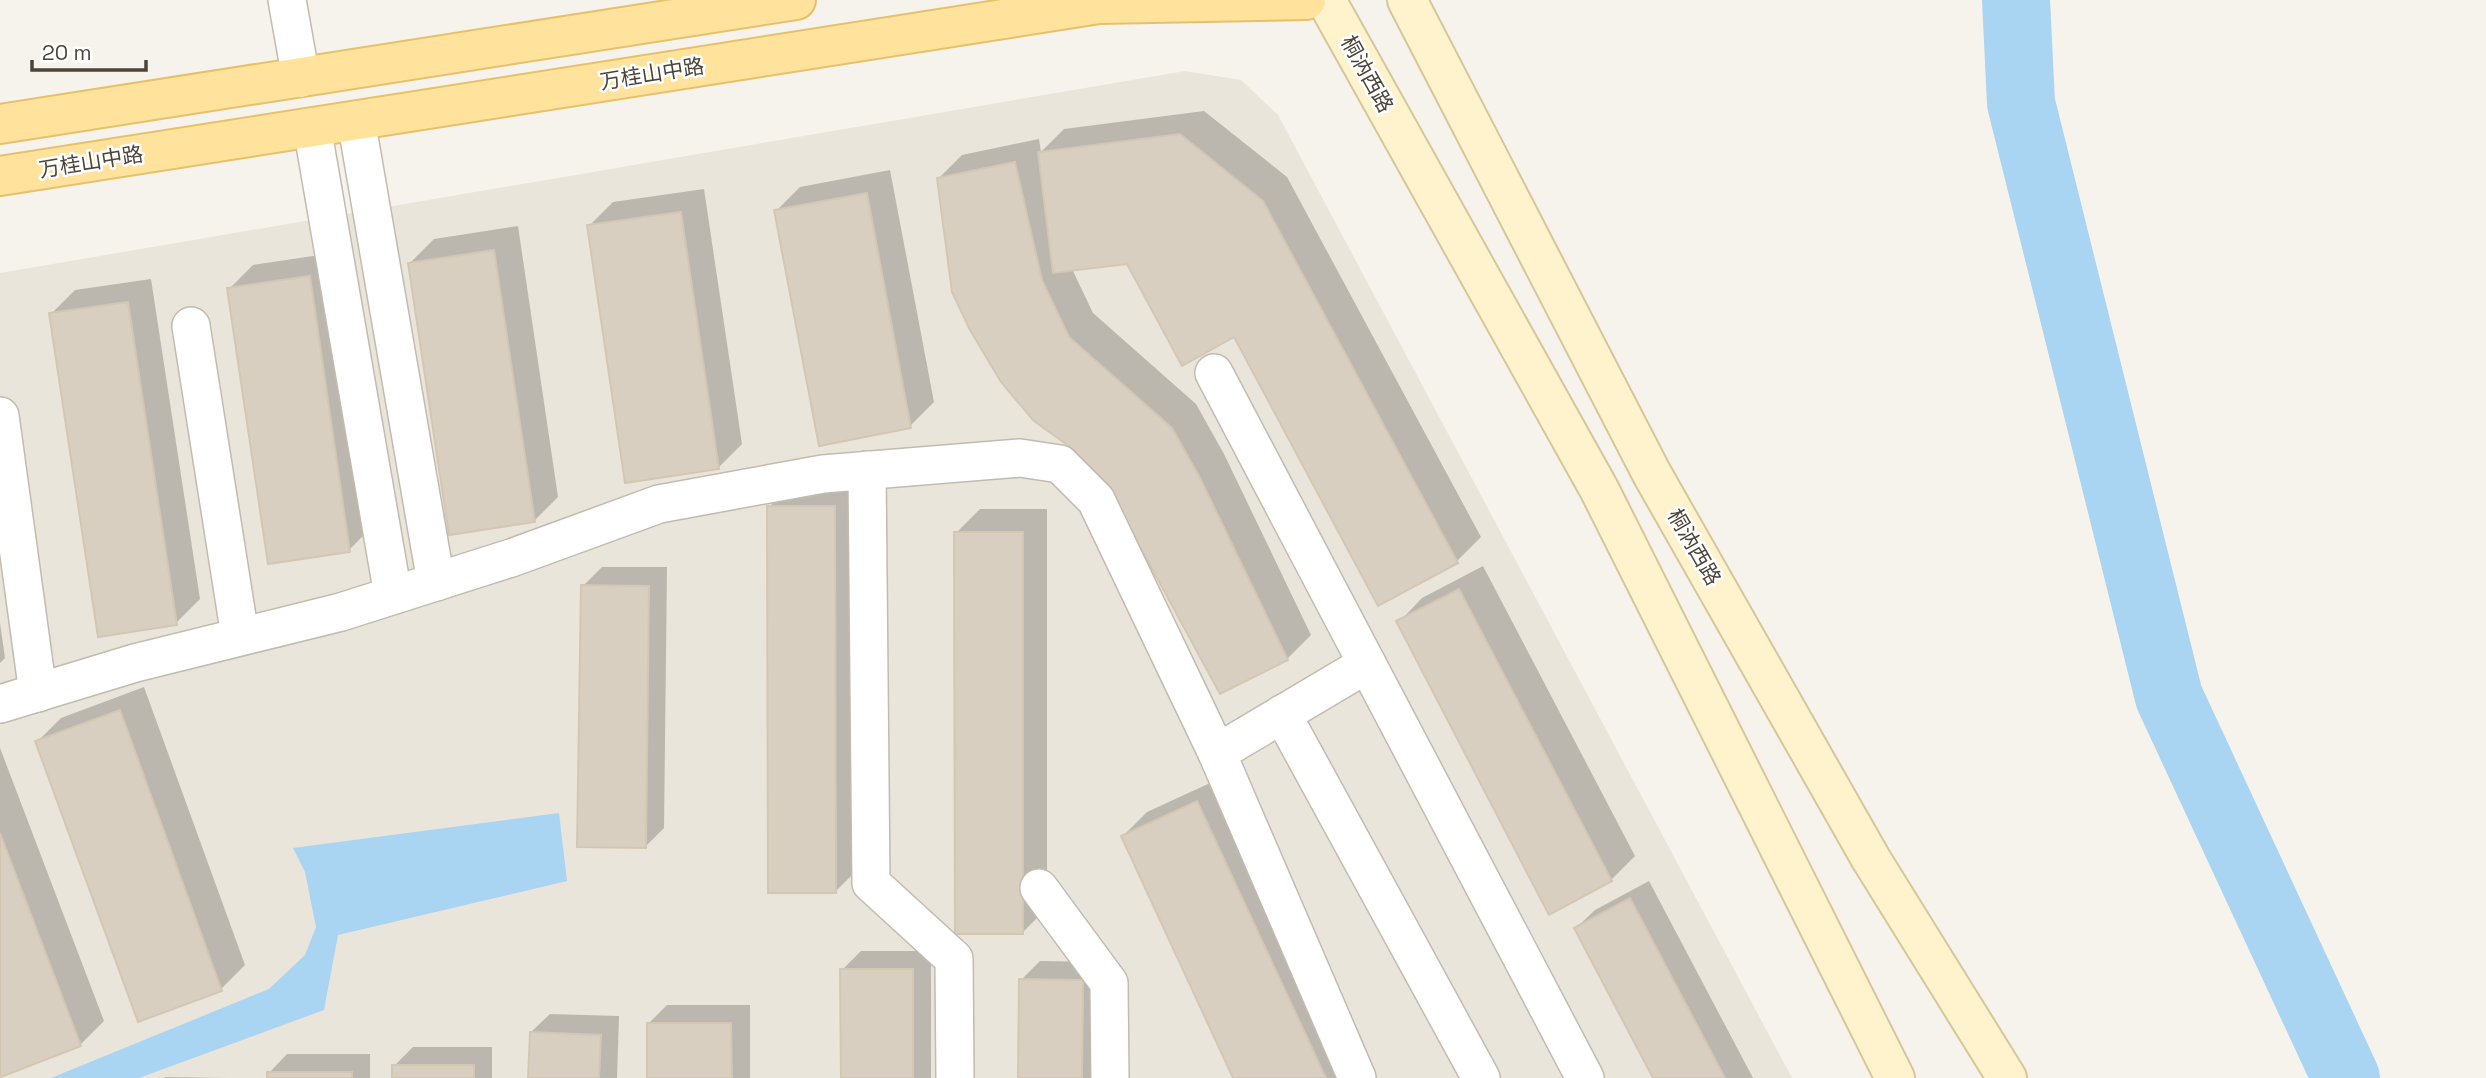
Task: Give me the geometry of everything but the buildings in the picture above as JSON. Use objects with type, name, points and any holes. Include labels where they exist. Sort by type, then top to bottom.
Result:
[{"type":"main road","points":[[0,124],[796,0]]},
{"type":"main road","name":"万桂山中路","points":[[0,176],[1099,4],[1306,0]]},
{"type":"main road","name":"桐汭西路","points":[[1326,0],[1598,489],[1895,1078]]},
{"type":"main road","name":"桐汭西路","points":[[1407,0],[1652,474],[1871,859],[2007,1078]]},
{"type":"street","points":[[287,0],[301,78]]},
{"type":"street","points":[[356,120],[436,582]]},
{"type":"street","points":[[312,127],[393,595]]},
{"type":"street","points":[[191,326],[240,636]]},
{"type":"street","points":[[1214,373],[1585,1078]]},
{"type":"street","points":[[0,416],[38,692]]},
{"type":"street","points":[[0,704],[135,663],[341,612],[511,558],[659,504],[823,474],[1020,458],[1060,464],[1096,500],[1217,753],[1357,1078]]},
{"type":"street","points":[[867,470],[872,883],[954,960],[955,1078]]},
{"type":"street","points":[[1217,753],[1367,664]]},
{"type":"street","points":[[1282,714],[1481,1078]]},
{"type":"street","points":[[1039,888],[1109,983],[1110,1078]]},
{"type":"shaded area","points":[[1185,71],[1241,80],[1278,115],[1792,1078],[0,1078],[0,273]]},
{"type":"water","points":[[559,813],[567,881],[338,935],[324,1010],[139,1078],[51,1078],[269,989],[305,955],[316,927],[305,872],[293,848]]},
{"type":"waterway","points":[[2016,0],[2021,103],[2169,697],[2346,1078]]}]
